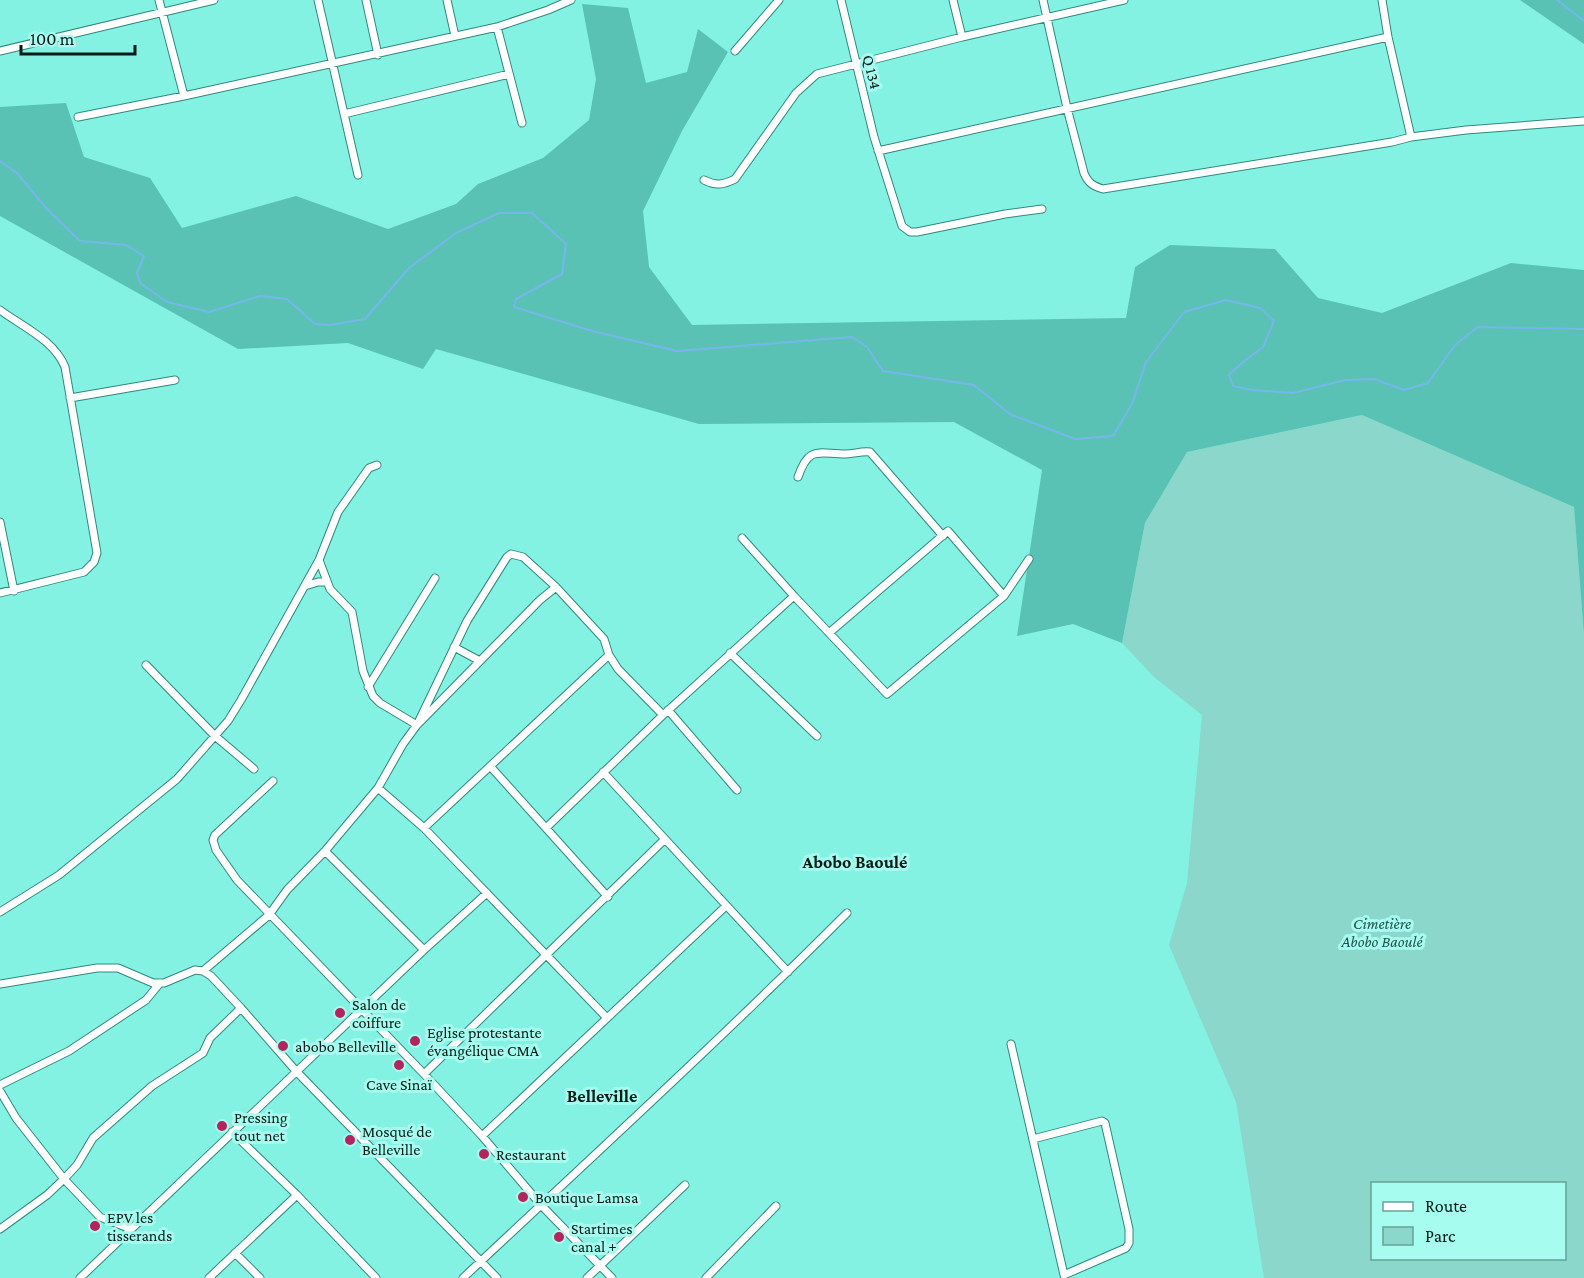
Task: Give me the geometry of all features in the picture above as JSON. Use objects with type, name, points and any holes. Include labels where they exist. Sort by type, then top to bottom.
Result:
[{"type":"street","points":[[159,0],[184,96]]},
{"type":"street","points":[[0,51],[214,0]]},
{"type":"street","points":[[318,0],[358,175]]},
{"type":"street","points":[[366,0],[378,55]]},
{"type":"street","points":[[447,0],[455,36]]},
{"type":"street","points":[[78,117],[378,55],[497,27],[571,0]]},
{"type":"street","points":[[735,51],[779,0]]},
{"type":"street","points":[[953,0],[962,37]]},
{"type":"street","points":[[1043,0],[1067,108],[1088,181],[1103,189],[1467,129],[1584,121]]},
{"type":"street","points":[[704,180],[714,185],[726,184],[735,179],[796,93],[817,74],[962,37],[1124,0]]},
{"type":"street","points":[[1382,0],[1411,137]]},
{"type":"street","name":"Q 134","points":[[843,1],[856,65],[878,151],[902,226],[910,232],[917,232],[1042,209]]},
{"type":"street","points":[[497,27],[522,123]]},
{"type":"street","points":[[878,151],[1388,37]]},
{"type":"street","points":[[344,114],[509,74]]},
{"type":"street","points":[[0,310],[51,346],[60,355],[65,367],[97,553],[94,562],[84,572],[0,593]]},
{"type":"street","points":[[70,398],[175,380]]},
{"type":"street","points":[[798,477],[807,456],[814,453],[870,452],[943,536]]},
{"type":"street","points":[[0,912],[59,875],[177,779],[228,721],[319,560],[338,512],[369,468],[377,465]]},
{"type":"street","points":[[0,522],[14,591]]},
{"type":"street","points":[[829,633],[948,531],[1004,596]]},
{"type":"street","points":[[741,538],[887,694],[1004,596],[1029,559]]},
{"type":"street","points":[[417,725],[466,621],[507,557],[511,555],[523,557],[556,587],[604,639],[609,656],[618,669],[665,713],[737,790]]},
{"type":"street","points":[[319,560],[330,589],[352,612],[368,687],[373,696],[380,703],[417,725]]},
{"type":"street","points":[[368,687],[435,578]]},
{"type":"street","points":[[305,586],[327,582]]},
{"type":"street","points":[[203,971],[269,915],[287,890],[325,851],[378,788],[403,744],[417,725],[540,600],[556,587]]},
{"type":"street","points":[[546,828],[665,713],[794,596]]},
{"type":"street","points":[[454,647],[480,661]]},
{"type":"street","points":[[730,653],[817,736]]},
{"type":"street","points":[[424,828],[609,656]]},
{"type":"street","points":[[146,665],[215,736],[254,770]]},
{"type":"street","points":[[490,766],[608,897]]},
{"type":"street","points":[[603,772],[788,972]]},
{"type":"street","points":[[273,781],[215,835],[213,840],[216,850],[237,880],[269,915],[424,1074],[482,1136],[542,1206],[612,1278]]},
{"type":"street","points":[[378,788],[424,828],[607,1018]]},
{"type":"street","points":[[424,1074],[664,840]]},
{"type":"street","points":[[325,851],[424,950]]},
{"type":"street","points":[[80,1278],[296,1071],[487,893]]},
{"type":"street","points":[[482,1136],[726,906]]},
{"type":"street","points":[[463,1278],[542,1206],[848,913]]},
{"type":"street","points":[[0,984],[110,968],[118,968],[143,980],[160,983],[195,970],[203,971],[211,976],[296,1071],[497,1278]]},
{"type":"street","points":[[0,1085],[69,1051],[142,1003],[160,983]]},
{"type":"street","points":[[0,1229],[47,1195],[77,1165],[93,1138],[152,1086],[203,1053],[210,1038],[241,1008]]},
{"type":"street","points":[[1011,1044],[1062,1277],[1126,1248],[1129,1244],[1129,1229],[1107,1128],[1102,1121],[1033,1139]]},
{"type":"street","points":[[0,1091],[16,1118],[64,1179],[100,1216],[131,1229]]},
{"type":"street","points":[[232,1132],[297,1195],[376,1278]]},
{"type":"street","points":[[587,1278],[685,1185]]},
{"type":"street","points":[[209,1278],[297,1195]]},
{"type":"street","points":[[706,1278],[776,1206]]},
{"type":"street","points":[[235,1253],[260,1278]]},
{"type":"green space","name":"Cimetière Abobo Baoulé","points":[[1362,415],[1574,507],[1584,635],[1584,1278],[1264,1278],[1236,1102],[1169,945],[1187,883],[1202,715],[1154,677],[1122,643],[1145,523],[1187,452]]},
{"type":"shaded area","points":[[1520,0],[1584,0],[1584,44]]},
{"type":"shaded area","points":[[582,4],[628,8],[646,83],[687,72],[698,29],[728,52],[682,131],[643,211],[649,267],[692,325],[1126,318],[1135,267],[1170,245],[1275,249],[1318,298],[1382,313],[1511,263],[1584,270],[1584,635],[1574,507],[1362,415],[1187,452],[1145,523],[1122,643],[1073,624],[1017,636],[1042,470],[954,422],[699,424],[436,349],[423,369],[348,343],[238,349],[0,216],[0,107],[66,103],[84,157],[150,178],[182,228],[296,196],[388,229],[456,204],[478,184],[543,158],[589,120],[596,79]]},
{"type":"waterway","points":[[1557,0],[1584,21]]},
{"type":"waterway","points":[[0,161],[17,173],[47,209],[80,241],[126,245],[144,256],[137,273],[140,283],[167,302],[209,312],[260,296],[287,299],[315,324],[330,325],[365,319],[409,268],[456,233],[499,213],[532,213],[566,244],[562,274],[516,299],[514,307],[592,331],[677,351],[852,337],[867,347],[883,371],[974,385],[1010,414],[1075,439],[1113,436],[1132,404],[1146,362],[1184,312],[1226,300],[1260,308],[1274,321],[1263,347],[1229,375],[1233,386],[1252,390],[1293,393],[1345,380],[1374,379],[1404,390],[1428,383],[1455,345],[1478,327],[1584,329]]},
{"type":"place","name":"Salon de coiffure","points":[[340,1013]]},
{"type":"place","name":"Eglise protestante évangélique CMA","points":[[415,1041]]},
{"type":"place","name":"abobo Belleville","points":[[283,1046]]},
{"type":"place","name":"Cave Sinaï","points":[[399,1065]]},
{"type":"place","name":"Pressing tout net","points":[[222,1126]]},
{"type":"place","name":"Mosqué de Belleville","points":[[350,1140]]},
{"type":"place","name":"Restaurant","points":[[484,1154]]},
{"type":"place","name":"Boutique Lamsa","points":[[523,1197]]},
{"type":"place","name":"EPV les tisserands","points":[[95,1226]]},
{"type":"place","name":"Startimes canal +","points":[[559,1237]]},
{"type":"district","name":"Abobo Baoulé","points":[[855,862]]},
{"type":"district","name":"Belleville","points":[[602,1096]]}]
